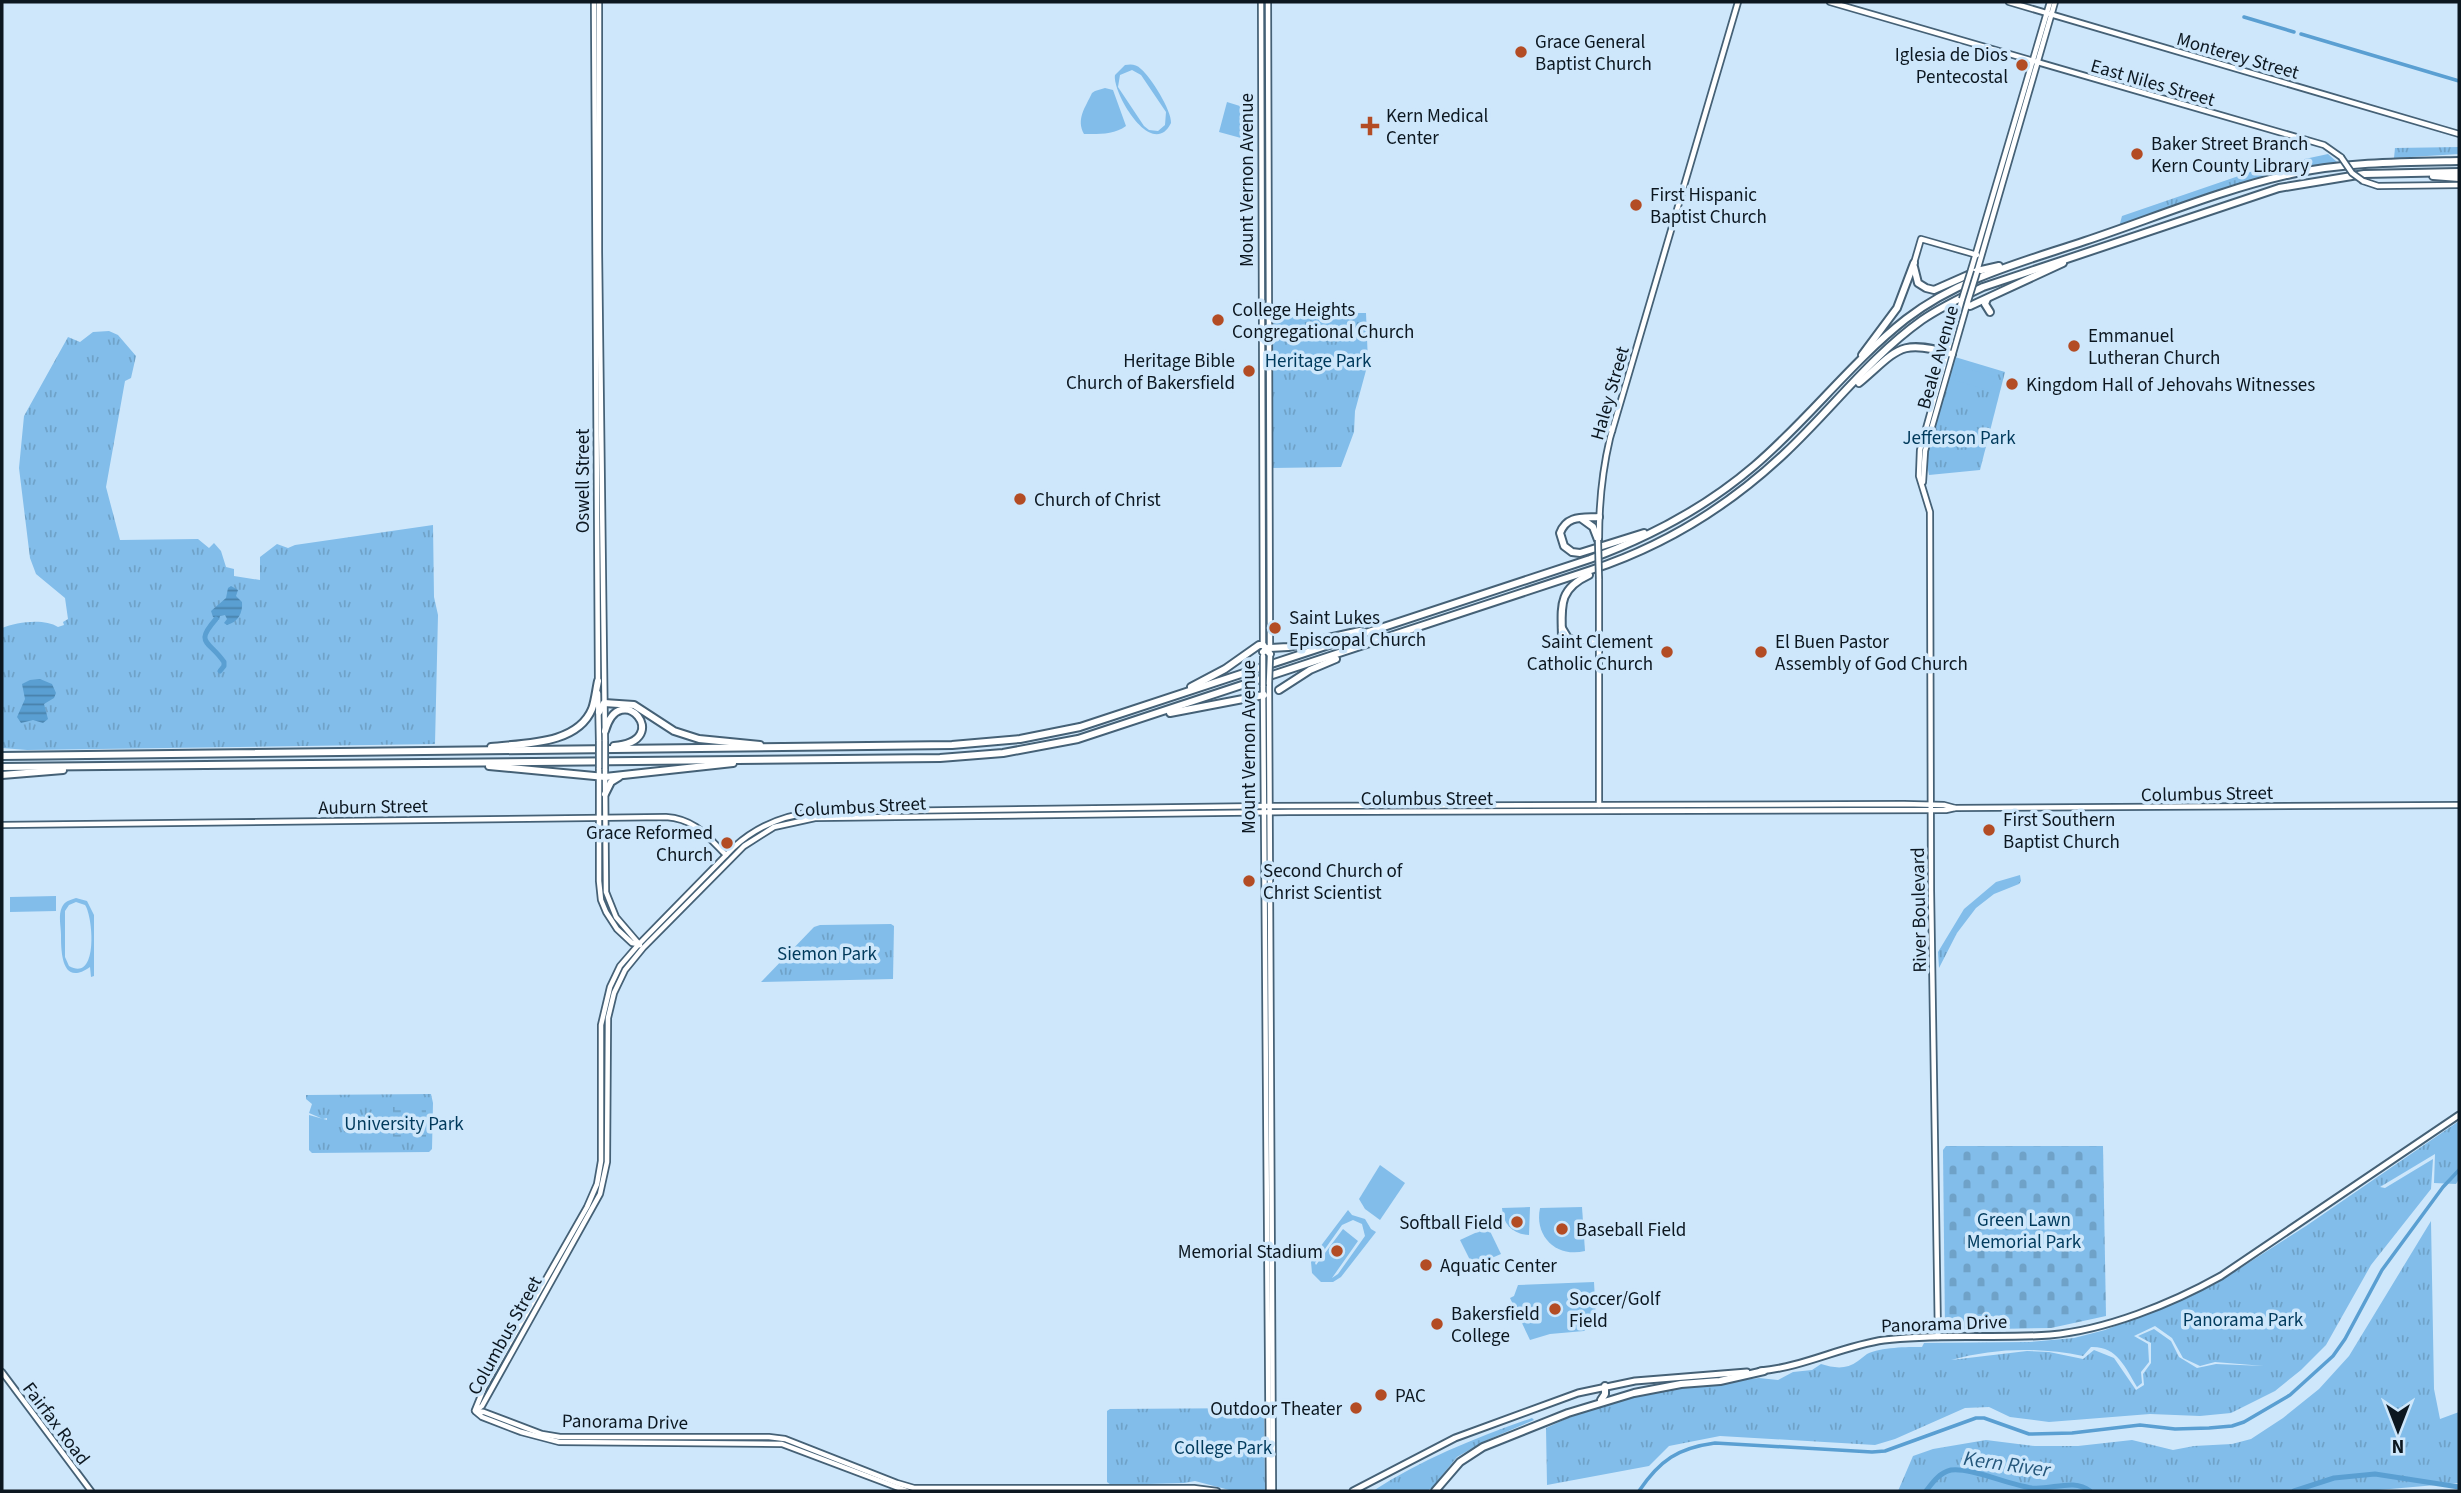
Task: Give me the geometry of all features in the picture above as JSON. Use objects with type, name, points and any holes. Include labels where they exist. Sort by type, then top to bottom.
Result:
[{"type":"highway","points":[[2,753],[456,752],[952,745],[1002,741],[1080,727],[1609,552],[1672,522],[1755,466],[1886,336],[1916,312],[1958,286],[2029,260],[2290,175],[2355,164],[2459,159]]},
{"type":"highway","points":[[2406,172],[2459,178]]},
{"type":"highway","points":[[1562,641],[1563,599],[1572,584],[1687,527],[1736,495],[1783,455],[1884,352],[1936,311],[1983,287],[2279,188],[2339,177],[2406,172],[2459,172]]},
{"type":"highway","points":[[1965,303],[1988,298],[2089,251]]},
{"type":"highway","points":[[1914,263],[1919,284],[1934,290],[1977,271],[2029,260]]},
{"type":"highway","points":[[1838,383],[1892,318],[1914,263]]},
{"type":"highway","points":[[1988,298],[1985,304],[1990,312]]},
{"type":"highway","points":[[1836,402],[1904,348],[1923,346],[1950,353]]},
{"type":"highway","points":[[1598,517],[1577,518],[1566,522],[1560,533],[1564,546],[1576,553],[1615,543],[1672,522]]},
{"type":"highway","points":[[1577,518],[1589,523],[1598,540]]},
{"type":"highway","points":[[2,767],[459,764],[933,758],[984,755],[1078,739],[1624,558]]},
{"type":"highway","points":[[1562,626],[1565,634],[1575,641]]},
{"type":"highway","points":[[1156,703],[1217,674],[1257,646],[1266,651],[1380,628]]},
{"type":"highway","points":[[1279,690],[1310,670],[1364,645]]},
{"type":"highway","points":[[456,752],[551,739],[569,734],[583,723],[591,711],[598,681]]},
{"type":"highway","points":[[1140,719],[1266,694]]},
{"type":"highway","points":[[598,712],[604,703],[634,705],[674,731],[699,739],[779,748]]},
{"type":"highway","points":[[542,750],[629,744],[639,738],[642,724],[635,712],[624,709],[611,715],[605,731]]},
{"type":"highway","points":[[459,764],[602,777],[760,759]]},
{"type":"highway","points":[[2,775],[144,766]]},
{"type":"highway","points":[[605,794],[611,782],[626,775]]},
{"type":"highway","points":[[1435,1491],[1460,1462],[1491,1443],[1597,1403],[1650,1390],[1720,1381],[1764,1371]]},
{"type":"highway","points":[[1597,1403],[1604,1396],[1605,1386]]},
{"type":"main road","name":"Oswell Street","points":[[597,2],[594,227],[598,712],[602,741],[599,817],[601,900],[617,929],[632,943],[641,946]]},
{"type":"main road","name":"Oswell Street","points":[[597,2],[605,731],[602,741]]},
{"type":"main road","name":"Mount Vernon Avenue","points":[[1261,2],[1266,694],[1267,755],[1270,770],[1266,809]]},
{"type":"main road","name":"Mount Vernon Avenue","points":[[1266,651],[1270,371],[1268,2]]},
{"type":"main road","name":"Haley Street","points":[[1599,805],[1598,517],[1602,475],[1612,431],[1738,2]]},
{"type":"main road","name":"East Niles Street","points":[[1830,2],[2324,145],[2341,157],[2352,173],[2363,181],[2378,186],[2459,185]]},
{"type":"main road","name":"Monterey Street","points":[[2009,2],[2050,11],[2063,18],[2459,134]]},
{"type":"main road","name":"Beale Avenue","points":[[1923,483],[1919,476],[1920,450],[2053,2]]},
{"type":"main road","points":[[594,227],[597,229],[600,259]]},
{"type":"main road","points":[[1914,263],[1921,239],[1978,256]]},
{"type":"main road","points":[[595,264],[598,290],[601,293]]},
{"type":"main road","points":[[1263,371],[1270,371]]},
{"type":"main road","points":[[1599,424],[1608,426],[1612,431]]},
{"type":"main road","name":"River Boulevard","points":[[1923,483],[1930,512],[1938,1337]]},
{"type":"main road","points":[[1575,641],[1599,641]]},
{"type":"main road","points":[[1266,694],[1279,690]]},
{"type":"main road","name":"Mount Vernon Avenue","points":[[1266,694],[1264,729],[1267,736],[1271,1491]]},
{"type":"main road","name":"Oswell Street","points":[[602,777],[605,794],[607,899],[615,917],[641,946]]},
{"type":"main road","name":"Columbus Street","points":[[1561,808],[1599,805],[1955,808],[2459,805]]},
{"type":"main road","points":[[1315,812],[1342,806]]},
{"type":"main road","name":"Columbus Street","points":[[475,1411],[491,1376],[594,1192],[601,1161],[602,1017],[608,992],[620,966],[747,836],[780,818],[806,813],[1342,806],[1931,807]]},
{"type":"main road","name":"Columbus Street","points":[[1266,809],[1315,812],[1487,808]]},
{"type":"main road","name":"Auburn Street","points":[[2,825],[666,817],[681,819],[704,832],[728,857]]},
{"type":"main road","name":"Panorama Drive","points":[[1354,1491],[1461,1435],[1568,1396],[1605,1386],[1660,1378],[1764,1371],[1801,1364],[1873,1342],[1938,1337],[2034,1336],[2068,1332],[2120,1319],[2182,1295],[2221,1276],[2459,1115]]},
{"type":"main road","name":"Fairfax Road","points":[[2,1372],[91,1491]]},
{"type":"main road","name":"Panorama Drive","points":[[475,1411],[521,1432],[559,1442],[782,1444],[907,1491]]},
{"type":"main road","name":"Panorama Drive","points":[[475,1411],[542,1434],[560,1437],[781,1439],[915,1488],[1194,1488],[1217,1491]]},
{"type":"green space","points":[[1129,64],[1137,66],[1150,79],[1170,118],[1171,123],[1163,133],[1154,134],[1135,120],[1120,95],[1116,84],[1115,75]],"holes":[[[1132,70],[1141,75],[1166,112],[1165,125],[1158,131],[1144,126],[1118,87],[1120,75]]]},
{"type":"green space","points":[[1105,88],[1113,90],[1126,126],[1111,132],[1084,134],[1081,118],[1084,109],[1092,93]]},
{"type":"green space","points":[[1227,102],[1256,111],[1252,125],[1245,124],[1241,138],[1219,132]]},
{"type":"green space","points":[[2459,147],[2459,154],[2394,158],[2395,148]]},
{"type":"green space","points":[[2328,154],[2337,162],[2262,177],[2119,227],[2122,216],[2262,168]]},
{"type":"green space","name":"Heritage Park","points":[[1272,313],[1366,313],[1368,363],[1355,411],[1354,432],[1341,467],[1272,468]]},
{"type":"green space","points":[[109,331],[118,335],[136,356],[131,378],[125,381],[106,487],[120,540],[198,539],[209,548],[214,543],[221,551],[226,567],[234,569],[234,576],[260,580],[260,557],[277,544],[288,548],[433,525],[434,597],[438,615],[435,744],[27,750],[2,748],[2,628],[30,622],[58,627],[64,625],[63,622],[68,619],[65,598],[36,574],[30,558],[19,468],[24,416],[68,337],[80,342],[93,332]]},
{"type":"green space","name":"Jefferson Park","points":[[1955,357],[2005,372],[1980,470],[1929,475],[1927,445]]},
{"type":"green space","points":[[1959,366],[1995,377],[1991,391],[1954,380]]},
{"type":"green space","points":[[2020,875],[2019,884],[1994,894],[1976,908],[1957,933],[1939,968],[1938,952],[1964,909],[1996,882]]},
{"type":"green space","points":[[56,896],[56,911],[10,912],[10,897]]},
{"type":"green space","points":[[76,898],[87,901],[94,915],[94,976],[91,977],[90,967],[74,973],[65,965],[63,958],[60,913],[65,903]],"holes":[[[76,902],[85,905],[90,922],[91,946],[85,965],[79,969],[69,966],[65,957],[65,911],[69,905]]]},
{"type":"green space","name":"Siemon Park","points":[[894,926],[893,979],[761,982],[814,927]]},
{"type":"green space","name":"University Park","points":[[431,1094],[432,1149],[429,1152],[312,1153],[309,1150],[309,1115],[322,1119],[309,1113],[312,1104],[306,1099],[306,1095]]},
{"type":"green space","points":[[393,1107],[426,1107],[426,1140],[393,1140]]},
{"type":"green space","name":"Panorama Park","points":[[2459,1121],[2459,1179],[2456,1184],[2434,1183],[2435,1154],[2380,1187],[2385,1188],[2433,1159],[2431,1189],[2371,1265],[2326,1345],[2275,1391],[2231,1413],[2200,1416],[2150,1414],[2049,1422],[2010,1417],[1989,1407],[1965,1408],[1875,1445],[1720,1436],[1669,1446],[1649,1466],[1547,1485],[1546,1428],[1583,1411],[1658,1391],[1759,1378],[1778,1380],[1793,1372],[1812,1370],[1821,1364],[1844,1367],[1879,1350],[1922,1347],[1924,1343],[2030,1342],[2074,1338],[2105,1330],[2189,1297],[2217,1283],[2306,1226]],"holes":[[[2155,1326],[2172,1338],[2183,1358],[2200,1366],[2215,1362],[2264,1366],[2216,1364],[2197,1368],[2179,1357],[2171,1341],[2154,1329],[2138,1336],[2151,1343],[2151,1363],[2143,1374],[2144,1385],[2136,1390],[2114,1358],[2094,1350],[2083,1359],[2049,1352],[2027,1351],[1951,1360],[2017,1350],[2050,1351],[2083,1356],[2091,1347],[2100,1348],[2119,1359],[2137,1387],[2142,1383],[2141,1372],[2149,1362],[2148,1344],[2134,1336]]]},
{"type":"green space","name":"Green Lawn Memorial Park","points":[[1946,1146],[2103,1146],[2106,1316],[2051,1328],[1945,1330],[1943,1150]]},
{"type":"green space","points":[[1380,1165],[1405,1183],[1380,1220],[1365,1209],[1359,1199]]},
{"type":"green space","name":"Softball Field","points":[[1530,1207],[1529,1235],[1518,1233],[1504,1219],[1502,1208]]},
{"type":"green space","name":"Baseball Field","points":[[1582,1207],[1585,1251],[1565,1251],[1550,1243],[1541,1228],[1540,1208]]},
{"type":"green space","points":[[1348,1210],[1352,1215],[1365,1219],[1376,1232],[1341,1277],[1333,1282],[1321,1282],[1312,1273],[1311,1262]],"holes":[[[1353,1220],[1362,1224],[1365,1236],[1338,1274],[1332,1278],[1358,1241],[1343,1229],[1316,1265],[1315,1263],[1342,1225]]]},
{"type":"green space","points":[[2431,1221],[2434,1389],[2440,1419],[2459,1412],[2459,1483],[2367,1491],[1898,1491],[1913,1456],[1933,1449],[1986,1440],[2035,1446],[2078,1446],[2132,1440],[2173,1450],[2232,1444],[2251,1439],[2319,1389],[2349,1356]]},
{"type":"green space","points":[[1488,1227],[1501,1254],[1473,1266],[1460,1240]]},
{"type":"green space","name":"Soccer/Golf Field","points":[[1594,1282],[1596,1320],[1584,1331],[1550,1334],[1530,1340],[1510,1298],[1514,1296],[1518,1285]]},
{"type":"green space","name":"College Park","points":[[1261,1408],[1264,1411],[1265,1491],[1233,1491],[1195,1481],[1111,1485],[1107,1482],[1107,1411],[1110,1409]]},
{"type":"green space","points":[[1532,1418],[1534,1420],[1485,1441],[1457,1457],[1427,1491],[1373,1491],[1451,1450]]},
{"type":"shaded area","points":[[231,586],[238,590],[236,596],[242,606],[237,619],[227,625],[224,623],[227,619],[225,615],[220,616],[219,620],[213,617],[211,611],[226,598]]},
{"type":"shaded area","points":[[40,679],[52,684],[56,693],[54,698],[44,704],[48,719],[43,723],[33,720],[21,723],[17,717],[25,699],[22,684]]},
{"type":"waterway","points":[[2244,17],[2294,32]]},
{"type":"waterway","points":[[2301,34],[2459,81]]},
{"type":"waterway","points":[[216,619],[205,638],[224,662],[220,671]]},
{"type":"waterway","points":[[1639,1491],[1671,1457],[1690,1448],[1715,1443],[1872,1452],[1885,1451],[1976,1418],[1984,1418],[2029,1434],[2072,1433],[2140,1425],[2175,1429],[2209,1428],[2244,1422],[2290,1395],[2333,1356],[2382,1270],[2443,1187],[2459,1170]]},
{"type":"waterway","name":"Kern River","points":[[1926,1491],[1937,1478],[1951,1470],[1979,1474],[2032,1488],[2077,1485],[2090,1491]]},
{"type":"waterway","name":"Kern River","points":[[2294,1491],[2334,1478],[2375,1474],[2459,1487]]},
{"type":"place","name":"Grace General Baptist Church","points":[[1521,52]]},
{"type":"place","name":"Iglesia de Dios Pentecostal","points":[[2022,65]]},
{"type":"place","name":"Kern Medical Center","points":[[1370,126]]},
{"type":"place","name":"Baker Street Branch Kern County Library","points":[[2137,154]]},
{"type":"place","name":"First Hispanic Baptist Church","points":[[1636,205]]},
{"type":"place","name":"College Heights Congregational Church","points":[[1218,320]]},
{"type":"place","name":"Emmanuel Lutheran Church","points":[[2074,346]]},
{"type":"place","name":"Heritage Bible Church of Bakersfield","points":[[1249,371]]},
{"type":"place","name":"Kingdom Hall of Jehovahs Witnesses","points":[[2012,384]]},
{"type":"place","name":"Church of Christ","points":[[1020,499]]},
{"type":"place","name":"Saint Lukes Episcopal Church","points":[[1275,628]]},
{"type":"place","name":"Saint Clement Catholic Church","points":[[1667,652]]},
{"type":"place","name":"El Buen Pastor Assembly of God Church","points":[[1761,652]]},
{"type":"place","name":"First Southern Baptist Church","points":[[1989,830]]},
{"type":"place","name":"Grace Reformed Church","points":[[727,843]]},
{"type":"place","name":"Second Church of Christ Scientist","points":[[1249,881]]},
{"type":"place","name":"Softball Field","points":[[1517,1222]]},
{"type":"place","name":"Baseball Field","points":[[1562,1229]]},
{"type":"place","name":"Memorial Stadium","points":[[1337,1251]]},
{"type":"place","name":"Aquatic Center","points":[[1426,1265]]},
{"type":"place","name":"Soccer/Golf Field","points":[[1555,1309]]},
{"type":"place","name":"Bakersfield College","points":[[1437,1324]]},
{"type":"place","name":"PAC","points":[[1381,1395]]},
{"type":"place","name":"Outdoor Theater","points":[[1356,1408]]}]
